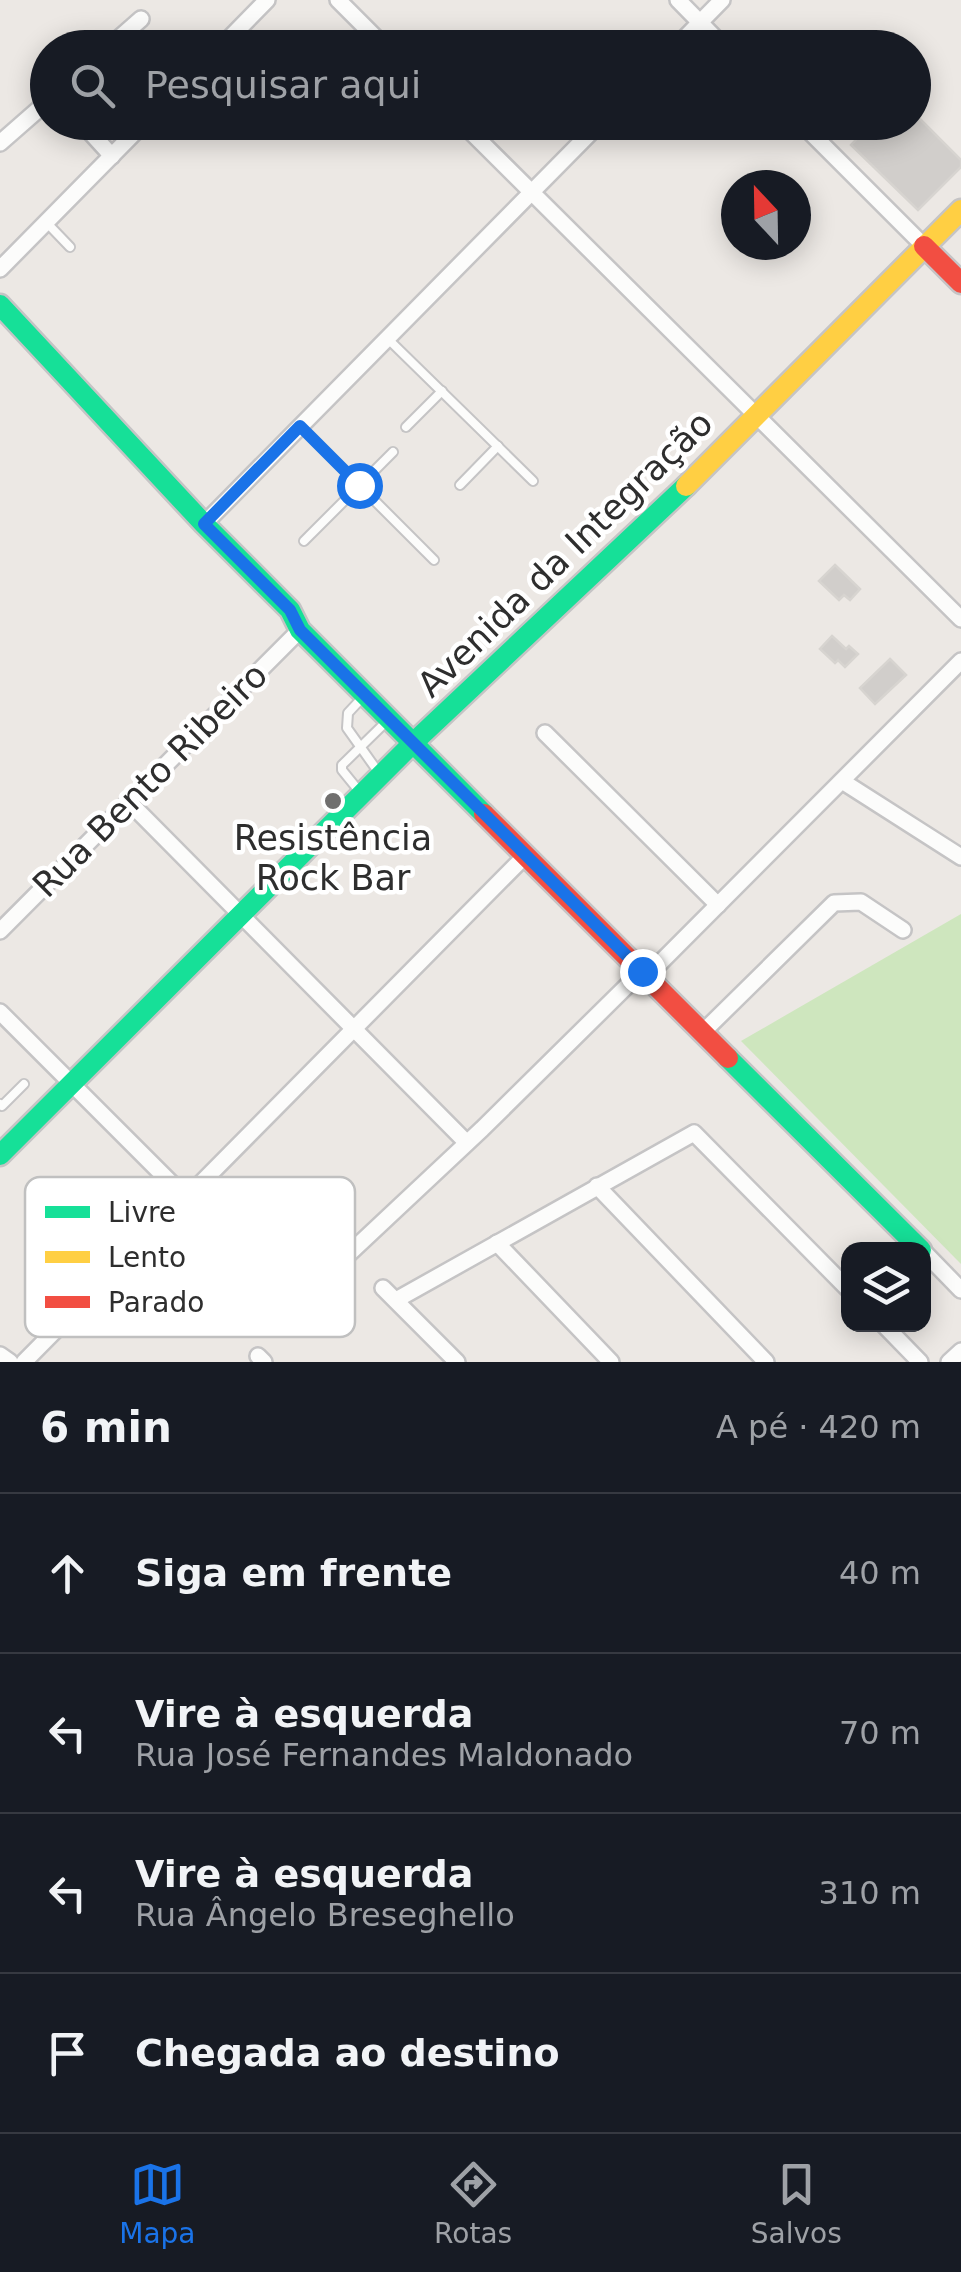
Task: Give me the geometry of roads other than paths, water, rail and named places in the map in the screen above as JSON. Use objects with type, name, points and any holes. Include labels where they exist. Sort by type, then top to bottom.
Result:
[{"type":"street","points":[[238,30],[267,0]]},
{"type":"street","points":[[338,0],[368,30]]},
{"type":"street","points":[[678,0],[708,30]]},
{"type":"street","points":[[692,30],[722,0]]},
{"type":"street","points":[[128,30],[141,19]]},
{"type":"street","points":[[0,142],[30,116]]},
{"type":"street","points":[[97,140],[112,156]]},
{"type":"street","points":[[0,268],[128,140]]},
{"type":"street","points":[[479,140],[961,618]]},
{"type":"street","points":[[204,524],[583,140]]},
{"type":"street","points":[[818,140],[961,283]]},
{"type":"street","name":"Avenida da Integração","points":[[0,1155],[413,743],[632,539],[961,210]]},
{"type":"street","points":[[0,305],[204,524],[290,610],[300,630],[913,1242]]},
{"type":"street","name":"Rua Bento Ribeiro","points":[[0,930],[300,630]]},
{"type":"street","points":[[355,1247],[718,906],[961,661]]},
{"type":"street","points":[[544,732],[718,906]]},
{"type":"street","points":[[842,780],[961,857]]},
{"type":"street","points":[[129,802],[466,1141]]},
{"type":"street","points":[[207,1177],[526,856]]},
{"type":"street","points":[[703,1032],[834,902],[861,902],[903,930]]},
{"type":"street","points":[[0,1012],[165,1177]]},
{"type":"street","points":[[396,1300],[694,1133],[841,1282]]},
{"type":"street","points":[[597,1186],[766,1362]]},
{"type":"street","points":[[497,1243],[611,1362]]},
{"type":"street","points":[[931,1260],[961,1290]]},
{"type":"street","points":[[383,1288],[457,1362]]},
{"type":"street","points":[[892,1332],[920,1362]]},
{"type":"street","points":[[24,1362],[49,1337]]},
{"type":"street","points":[[0,1356],[10,1362]]},
{"type":"lane","points":[[46,222],[70,247]]},
{"type":"lane","points":[[387,338],[533,481]]},
{"type":"lane","points":[[406,427],[442,391]]},
{"type":"lane","points":[[300,426],[434,560]]},
{"type":"lane","points":[[460,485],[498,446]]},
{"type":"lane","points":[[304,541],[392,452]]},
{"type":"lane","points":[[365,695],[346,722],[381,776]]},
{"type":"lane","points":[[362,794],[342,767],[390,719]]},
{"type":"lane","points":[[0,1104],[24,1084]]},
{"type":"place","name":"Resistência Rock Bar","points":[[333,801]]}]
